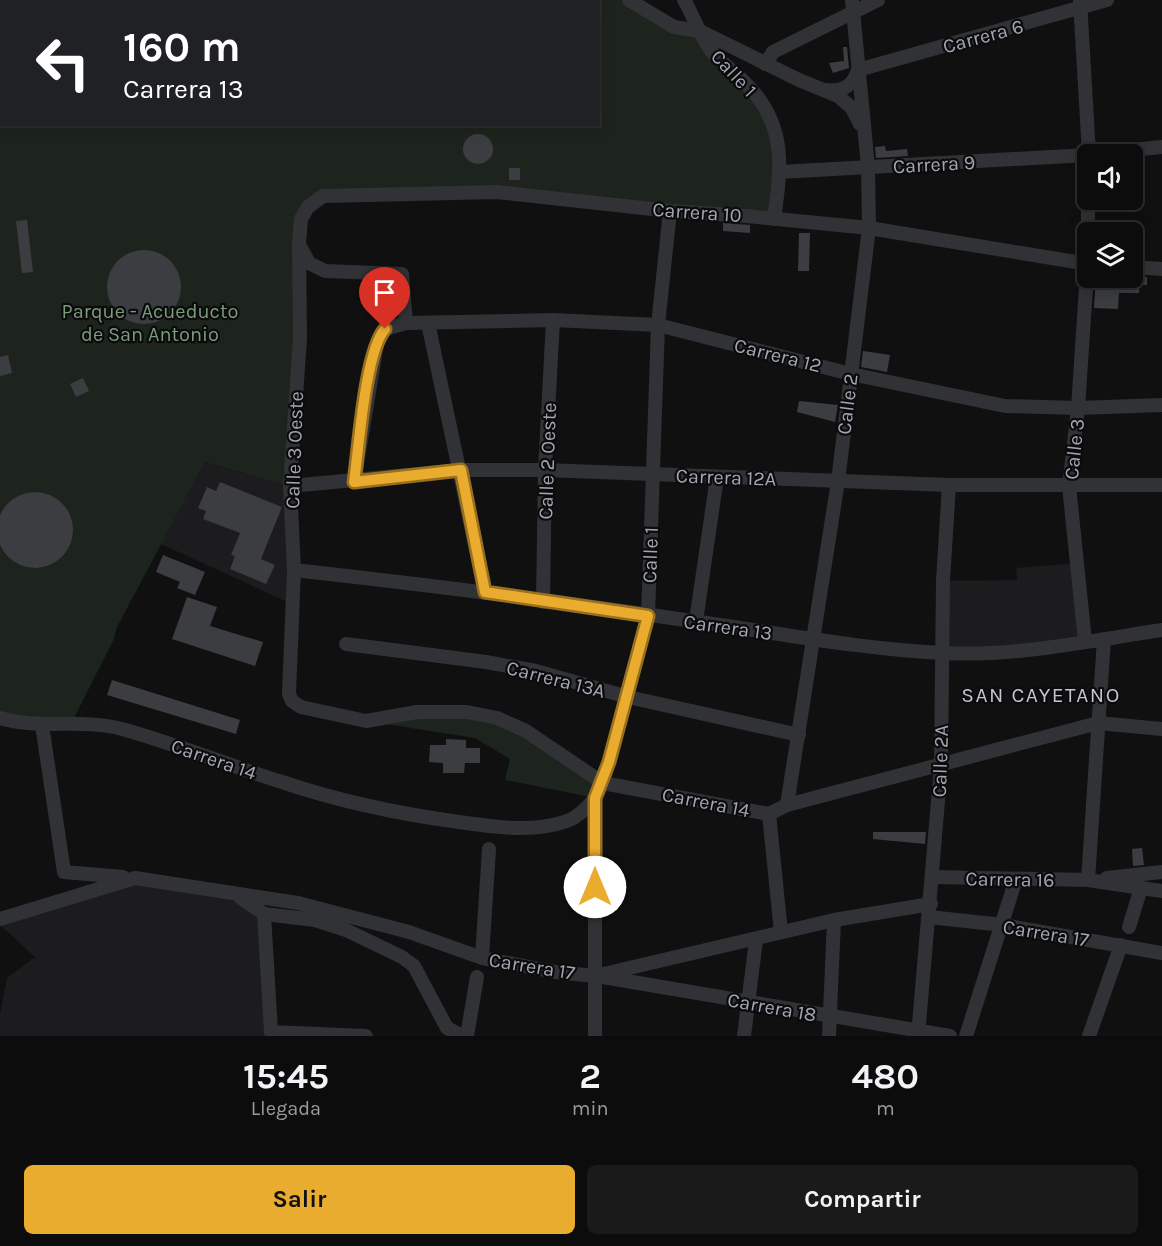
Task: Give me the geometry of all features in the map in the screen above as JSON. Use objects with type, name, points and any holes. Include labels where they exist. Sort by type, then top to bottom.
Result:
[{"type":"street","points":[[629,0],[674,27],[700,31],[799,80],[826,90],[847,102],[862,128]]},
{"type":"street","name":"Calle 1","points":[[684,0],[711,51],[751,89],[768,114],[780,144],[780,172],[774,219]]},
{"type":"street","points":[[765,64],[773,52],[853,6],[878,0]]},
{"type":"street","name":"Carrera 6","points":[[858,70],[1080,5],[1107,0]]},
{"type":"street","points":[[1080,5],[1088,144]]},
{"type":"street","name":"Calle 2","points":[[787,805],[838,481],[869,228],[868,167],[862,128],[853,6]]},
{"type":"street","points":[[826,90],[837,91],[847,88],[855,80],[858,70]]},
{"type":"street","name":"Carrera 9","points":[[1143,149],[1162,147]]},
{"type":"street","name":"Carrera 9","points":[[780,172],[1077,156]]},
{"type":"street","name":"Carrera 10","points":[[308,207],[323,196],[496,192],[670,211],[869,228],[1077,262]]},
{"type":"street","name":"Calle 3 Oeste","points":[[308,207],[301,219],[299,243],[300,338],[290,486],[294,570],[289,694],[292,701],[302,707],[366,721]]},
{"type":"street","name":"Calle 1","points":[[595,1036],[595,798],[603,783],[648,616],[658,325],[670,211]]},
{"type":"street","points":[[299,243],[309,263],[324,271],[402,273],[406,323]]},
{"type":"street","points":[[1143,268],[1162,269]]},
{"type":"street","name":"Calle 3","points":[[1085,641],[1069,486],[1078,408],[1086,288]]},
{"type":"street","name":"Carrera 12","points":[[354,482],[374,352],[380,335],[392,325],[406,323],[553,320],[658,325],[851,374],[1005,406],[1078,408],[1162,405]]},
{"type":"street","name":"Calle 2 Oeste","points":[[543,602],[545,470],[553,320]]},
{"type":"street","points":[[428,323],[461,470],[485,592]]},
{"type":"street","name":"Carrera 12A","points":[[290,486],[354,482],[461,470],[545,470],[949,485],[1162,485]]},
{"type":"street","points":[[696,621],[717,477]]},
{"type":"street","name":"Calle 2A","points":[[918,1034],[941,766],[943,581],[949,485]]},
{"type":"street","name":"Carrera 13","points":[[294,570],[485,592],[813,639],[942,653],[1050,648],[1162,630]]},
{"type":"street","points":[[1088,880],[1104,639]]},
{"type":"street","name":"Carrera 13A","points":[[346,644],[486,662],[536,671],[627,697],[799,735]]},
{"type":"street","name":"Carrera 14","points":[[366,721],[417,712],[467,712],[497,718],[526,731],[603,783],[769,814],[787,805],[1098,723],[1162,729]]},
{"type":"street","name":"Carrera 14","points":[[0,718],[18,723],[42,725],[72,722],[118,728],[282,782],[433,819],[490,827],[539,827],[569,820],[595,798]]},
{"type":"street","name":"Carrera 17","points":[[42,725],[64,872],[135,878],[233,892],[350,915],[482,958],[555,972],[595,976],[834,920],[930,910],[1162,953]]},
{"type":"street","points":[[769,814],[781,932]]},
{"type":"street","points":[[482,958],[489,849]]},
{"type":"street","name":"Carrera 16","points":[[933,877],[1088,880],[1162,872]]},
{"type":"street","name":"Carrera 17","points":[[0,919],[135,878]]},
{"type":"street","points":[[966,1036],[1016,879]]},
{"type":"street","name":"Carrera 16","points":[[1088,880],[1162,891]]},
{"type":"street","points":[[1129,927],[1141,888]]},
{"type":"street","points":[[233,892],[264,914],[284,914],[336,926],[402,957],[414,966],[447,1028],[462,1036]]},
{"type":"street","points":[[264,914],[270,1031],[366,1036]]},
{"type":"street","points":[[829,1036],[834,920]]},
{"type":"street","points":[[744,1036],[756,940]]},
{"type":"street","points":[[1089,1036],[1121,945]]},
{"type":"street","name":"Carrera 18","points":[[595,976],[918,1034],[950,1036]]},
{"type":"street","points":[[467,1036],[477,977]]},
{"type":"shaded area","points":[[205,462],[284,485],[294,605],[161,544]]},
{"type":"shaded area","points":[[1076,563],[1085,641],[942,653],[943,581],[1017,580],[1016,568]]},
{"type":"shaded area","points":[[135,878],[233,892],[264,914],[271,1031],[283,1036],[0,1036],[0,1014],[7,978],[35,957],[0,925]]},
{"type":"green space","name":"Parque - Acueducto de San Antonio","points":[[600,0],[629,0],[700,31],[751,89],[780,144],[774,219],[497,192],[323,196],[308,207],[300,338],[284,485],[205,462],[117,627],[113,641],[72,722],[0,718],[0,126],[600,126]]},
{"type":"green space","points":[[378,718],[497,718],[603,783],[595,798],[505,780],[510,759],[475,738],[366,721]]},
{"type":"building","points":[[843,47],[847,47],[849,68],[833,73],[829,63],[844,61]]},
{"type":"building","points":[[478,134],[489,138],[493,149],[489,160],[478,164],[467,160],[463,149],[467,138]]},
{"type":"building","points":[[885,146],[886,151],[907,149],[908,156],[876,158],[875,147]]},
{"type":"building","points":[[509,168],[520,168],[520,180],[509,180]]},
{"type":"building","points":[[27,220],[33,272],[22,273],[16,221]]},
{"type":"building","points":[[723,223],[750,225],[750,233],[723,231]]},
{"type":"building","points":[[799,233],[810,233],[809,271],[798,271]]},
{"type":"building","points":[[144,250],[165,256],[175,266],[181,287],[175,308],[165,318],[144,324],[123,318],[113,308],[107,287],[113,266],[123,256]]},
{"type":"building","points":[[1143,277],[1147,277],[1147,285],[1143,285]]},
{"type":"building","points":[[1095,288],[1139,288],[1139,293],[1119,293],[1118,309],[1094,308]]},
{"type":"building","points":[[863,351],[890,355],[887,372],[861,367]]},
{"type":"building","points":[[8,355],[12,373],[0,376],[0,357]]},
{"type":"building","points":[[83,378],[89,391],[76,397],[70,384]]},
{"type":"building","points":[[799,401],[838,405],[835,422],[797,412]]},
{"type":"building","points":[[220,482],[282,507],[261,559],[275,565],[266,584],[230,569],[235,556],[231,555],[240,533],[203,519],[206,511],[198,508],[207,487],[216,491]]},
{"type":"building","points":[[35,492],[56,498],[67,509],[72,523],[72,537],[67,551],[50,565],[35,568],[20,565],[8,557],[0,545],[0,515],[8,503],[20,495]]},
{"type":"building","points":[[163,555],[205,572],[195,595],[177,588],[180,582],[156,572]]},
{"type":"building","points":[[187,597],[217,607],[210,626],[263,642],[255,666],[172,639]]},
{"type":"building","points":[[112,680],[240,720],[236,734],[107,695]]},
{"type":"building","points":[[446,739],[466,740],[466,748],[480,748],[480,763],[465,763],[464,773],[443,773],[443,763],[429,762],[430,745],[446,745]]},
{"type":"building","points":[[873,832],[926,832],[925,844],[873,839]]},
{"type":"building","points":[[1142,848],[1144,865],[1133,866],[1132,849]]},
{"type":"district","name":"SAN CAYETANO","points":[[1041,695]]},
{"type":"route","points":[[385,329],[376,344],[372,361],[354,482],[461,470],[485,592],[648,616],[603,783],[595,798],[595,887]]}]
